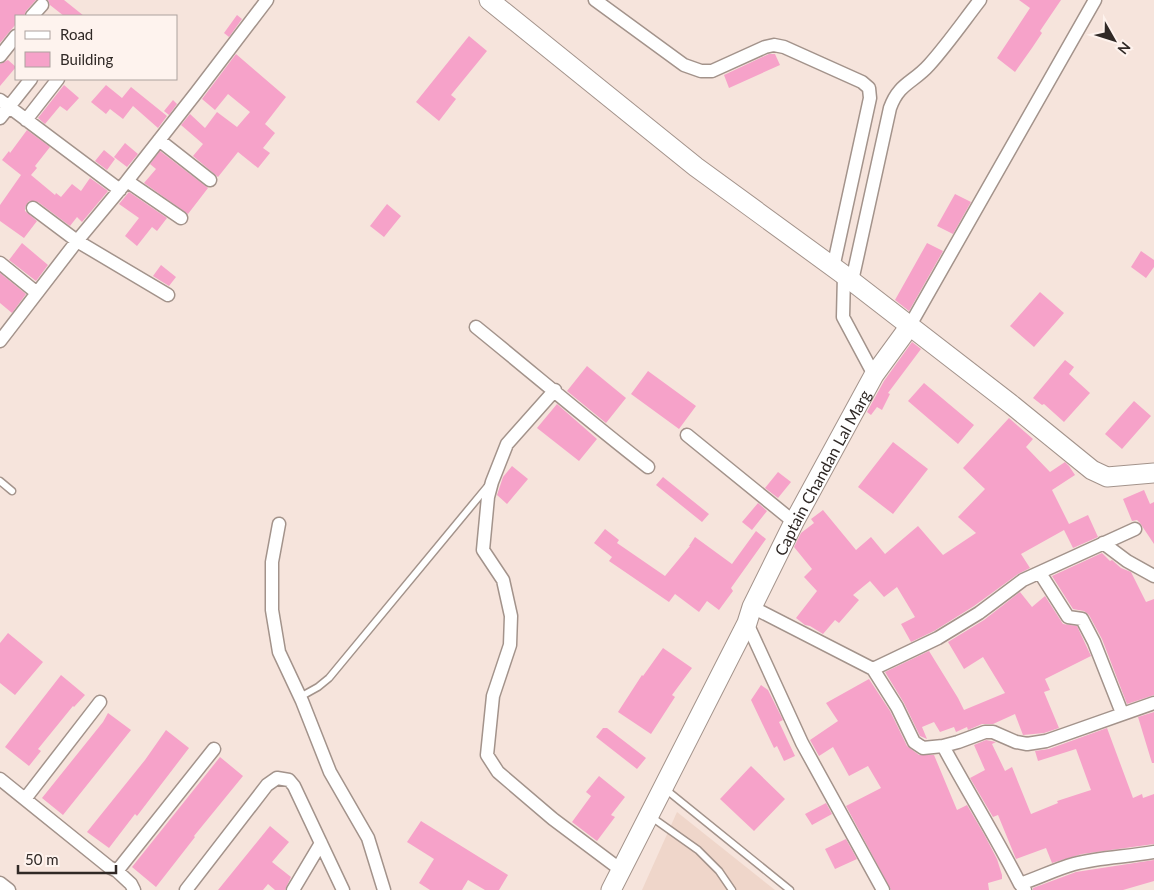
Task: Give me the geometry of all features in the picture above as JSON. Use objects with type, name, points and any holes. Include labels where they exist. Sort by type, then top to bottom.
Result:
[{"type":"street","points":[[0,340],[76,241],[159,140],[267,0]]},
{"type":"street","points":[[489,0],[696,167],[843,275],[1012,405],[1092,470],[1106,477],[1154,473]]},
{"type":"street","points":[[595,0],[684,65],[701,71],[712,70],[765,47],[774,45],[784,47],[862,82],[868,88],[870,98],[843,275],[842,317],[874,375]]},
{"type":"street","points":[[843,275],[894,97],[901,87],[928,66],[980,0]]},
{"type":"street","points":[[909,327],[1095,0]]},
{"type":"street","points":[[33,15],[42,4]]},
{"type":"street","points":[[0,56],[15,37]]},
{"type":"street","points":[[0,118],[4,103],[29,80]]},
{"type":"street","points":[[26,120],[57,80]]},
{"type":"street","points":[[4,103],[26,120],[123,185],[181,218]]},
{"type":"street","points":[[159,140],[210,180]]},
{"type":"street","points":[[33,208],[76,241],[168,295]]},
{"type":"street","points":[[0,263],[37,294]]},
{"type":"street","points":[[476,327],[648,468]]},
{"type":"street","name":"Captain Chandan Lal Marg","points":[[611,890],[750,615],[794,522],[874,375],[909,327]]},
{"type":"street","points":[[555,390],[507,444],[488,497],[483,550],[503,580],[511,616],[510,645],[493,696],[487,755],[498,772],[553,819],[621,870]]},
{"type":"street","points":[[687,434],[794,522]]},
{"type":"street","points":[[279,524],[272,562],[272,610],[279,652],[300,697],[330,772],[368,838],[384,890]]},
{"type":"street","points":[[873,669],[938,638],[979,613],[1023,580],[1135,529]]},
{"type":"street","points":[[1103,543],[1127,561],[1154,576]]},
{"type":"street","points":[[1040,573],[1068,617],[1082,619],[1094,642],[1122,713]]},
{"type":"street","points":[[750,615],[873,669],[897,707],[914,742],[923,748],[943,746],[985,732],[993,732],[1016,742],[1027,744],[1046,741],[1154,703]]},
{"type":"street","points":[[750,615],[802,743],[883,890]]},
{"type":"street","points":[[24,799],[100,702]]},
{"type":"street","points":[[943,746],[998,840],[1022,887],[1073,864],[1099,858],[1126,857],[1154,852]]},
{"type":"street","points":[[117,871],[214,749]]},
{"type":"street","points":[[186,890],[267,785],[277,778],[289,780],[294,786],[342,890]]},
{"type":"street","points":[[0,779],[109,867],[117,871],[131,884],[134,890]]},
{"type":"street","points":[[293,890],[321,843]]},
{"type":"street","points":[[0,883],[9,890]]},
{"type":"lane","points":[[0,481],[12,490]]},
{"type":"lane","points":[[300,697],[329,678],[492,482]]},
{"type":"lane","points":[[663,787],[790,890]]},
{"type":"lane","points":[[649,815],[698,850],[719,871],[732,890]]},
{"type":"shaded area","points":[[677,812],[775,890],[642,890]]},
{"type":"building","points":[[0,0],[36,0],[24,15],[15,15],[15,25],[0,43]]},
{"type":"building","points":[[48,0],[64,0],[83,15],[63,15],[50,5]]},
{"type":"building","points":[[1019,0],[1061,0],[1040,31],[1042,33],[1015,72],[997,58],[1030,8]]},
{"type":"building","points":[[237,15],[242,19],[229,37],[224,33]]},
{"type":"building","points":[[469,36],[487,51],[451,95],[456,99],[439,121],[416,102]]},
{"type":"building","points":[[236,54],[286,97],[265,124],[275,133],[263,148],[270,153],[258,168],[238,152],[218,177],[193,156],[203,144],[181,125],[190,114],[205,128],[217,112],[237,127],[250,112],[228,94],[215,110],[202,99]]},
{"type":"building","points":[[769,54],[775,54],[780,65],[729,88],[724,75]]},
{"type":"building","points":[[8,60],[15,68],[0,86],[0,64]]},
{"type":"building","points":[[64,85],[79,98],[67,111],[60,106],[45,124],[38,118]]},
{"type":"building","points":[[106,85],[122,98],[131,87],[167,116],[158,128],[133,106],[123,119],[110,109],[106,114],[91,102]]},
{"type":"building","points":[[173,100],[177,104],[169,115],[164,111]]},
{"type":"building","points":[[27,130],[50,147],[35,166],[37,168],[31,175],[55,195],[56,193],[61,197],[72,184],[81,191],[90,178],[108,191],[82,222],[77,217],[70,226],[38,202],[29,201],[25,211],[37,221],[24,238],[0,221],[0,205],[21,175],[2,160],[9,151],[10,153]]},
{"type":"building","points":[[125,143],[138,154],[127,167],[114,157]]},
{"type":"building","points":[[104,150],[115,159],[107,170],[95,161]]},
{"type":"building","points":[[160,151],[208,188],[188,214],[144,183],[156,169],[150,164]]},
{"type":"building","points":[[129,192],[167,218],[157,231],[152,227],[137,246],[125,236],[139,218],[119,204]]},
{"type":"building","points":[[955,194],[971,202],[953,234],[937,226]]},
{"type":"building","points":[[387,204],[401,216],[384,237],[370,226]]},
{"type":"building","points":[[22,243],[48,265],[36,281],[9,260]]},
{"type":"building","points":[[927,243],[943,251],[909,311],[895,300]]},
{"type":"building","points":[[1141,251],[1154,260],[1154,267],[1146,278],[1131,267]]},
{"type":"building","points":[[161,265],[176,277],[169,286],[153,276]]},
{"type":"building","points":[[0,273],[26,294],[12,313],[0,303]]},
{"type":"building","points":[[1040,292],[1064,313],[1034,347],[1010,326]]},
{"type":"building","points":[[912,342],[921,349],[888,393],[890,394],[882,410],[877,407],[871,415],[867,412],[884,381]]},
{"type":"building","points":[[1065,360],[1074,367],[1069,374],[1090,393],[1064,422],[1044,404],[1042,405],[1033,398]]},
{"type":"building","points":[[587,366],[626,398],[606,423],[567,391]]},
{"type":"building","points":[[648,371],[696,406],[679,429],[631,394]]},
{"type":"building","points":[[924,383],[974,425],[958,444],[908,401]]},
{"type":"building","points":[[1134,401],[1151,416],[1122,449],[1105,434]]},
{"type":"building","points":[[557,404],[597,439],[579,461],[537,428]]},
{"type":"building","points":[[1009,418],[1033,439],[1026,447],[1050,472],[1065,462],[1069,466],[1075,475],[1052,490],[1069,524],[1088,515],[1098,537],[1073,548],[1064,530],[1021,554],[1030,568],[1018,574],[974,606],[934,631],[911,642],[901,624],[915,617],[897,587],[884,597],[870,581],[853,595],[859,600],[839,623],[835,620],[823,634],[796,618],[817,591],[804,577],[812,569],[794,547],[801,533],[814,523],[811,519],[823,510],[856,550],[871,537],[885,554],[918,526],[943,555],[976,533],[958,517],[985,489],[963,468]]},
{"type":"building","points":[[893,442],[928,469],[893,514],[858,487]]},
{"type":"building","points":[[512,466],[528,479],[507,504],[497,495],[503,477]]},
{"type":"building","points":[[778,472],[791,482],[778,498],[765,488]]},
{"type":"building","points":[[663,477],[709,514],[702,522],[656,485]]},
{"type":"building","points":[[1144,490],[1150,504],[1154,502],[1154,544],[1140,523],[1137,520],[1132,521],[1123,499]]},
{"type":"building","points":[[758,503],[767,511],[752,530],[742,522]]},
{"type":"building","points":[[605,529],[619,540],[617,543],[665,576],[690,546],[695,537],[732,564],[756,531],[766,539],[731,588],[733,591],[719,610],[707,601],[699,612],[675,594],[669,602],[609,561],[612,557],[594,543]]},
{"type":"building","points":[[1102,553],[1110,561],[1112,560],[1121,568],[1131,572],[1146,602],[1154,599],[1154,695],[1127,704],[1102,639],[1089,615],[1084,611],[1073,609],[1052,576]]},
{"type":"building","points":[[1020,592],[1032,607],[1045,596],[1063,624],[1077,626],[1091,656],[1045,679],[1050,690],[1044,692],[1059,728],[1044,733],[1023,735],[1015,714],[993,724],[982,724],[968,730],[967,727],[956,732],[954,727],[940,732],[934,722],[922,727],[927,739],[920,736],[904,703],[885,672],[929,651],[964,710],[1005,693],[983,657],[964,669],[948,642],[984,620]]},
{"type":"building","points":[[8,633],[43,662],[15,695],[0,683],[0,643]]},
{"type":"building","points":[[663,648],[692,668],[672,695],[675,697],[651,734],[618,712],[642,675]]},
{"type":"building","points":[[61,675],[85,695],[73,706],[38,749],[41,751],[29,766],[5,747]]},
{"type":"building","points":[[869,679],[890,711],[907,746],[919,755],[934,755],[957,810],[967,805],[985,836],[997,859],[1002,875],[1002,879],[988,883],[989,890],[891,890],[846,806],[881,788],[868,766],[849,776],[833,747],[819,756],[810,740],[838,721],[826,703]]},
{"type":"building","points":[[761,685],[768,690],[783,720],[779,722],[795,756],[784,761],[777,746],[774,748],[751,700]]},
{"type":"building","points":[[1154,712],[1154,763],[1152,763],[1138,717]]},
{"type":"building","points":[[108,713],[131,730],[63,815],[42,798],[103,722]]},
{"type":"building","points":[[603,728],[607,728],[646,758],[637,769],[596,737]]},
{"type":"building","points":[[1107,728],[1133,798],[1142,794],[1143,798],[1154,794],[1154,844],[1082,854],[1052,863],[1046,848],[1016,859],[998,815],[993,817],[970,778],[985,770],[974,745],[986,740],[996,742],[992,744],[1005,771],[1012,767],[1031,814],[1058,803],[1057,801],[1091,790],[1076,749],[1038,761],[1035,751],[1049,749]]},
{"type":"building","points":[[166,730],[189,748],[137,816],[135,814],[109,848],[87,832],[145,760]]},
{"type":"building","points":[[220,757],[243,776],[194,836],[156,887],[132,867]]},
{"type":"building","points":[[751,766],[785,799],[754,831],[720,799]]},
{"type":"building","points":[[599,776],[625,797],[611,815],[615,817],[597,841],[572,822],[591,796],[586,792]]},
{"type":"building","points":[[826,803],[832,814],[812,825],[805,814]]},
{"type":"building","points":[[421,821],[508,875],[499,890],[485,890],[468,880],[462,890],[430,890],[419,883],[434,859],[407,842]]},
{"type":"building","points":[[270,826],[289,842],[272,862],[291,877],[285,890],[275,890],[268,884],[263,890],[218,890]]},
{"type":"building","points":[[846,839],[857,859],[835,869],[825,849]]},
{"type":"building","points":[[1154,860],[1154,881],[1123,890],[1033,890],[1033,888],[1076,872]]}]
